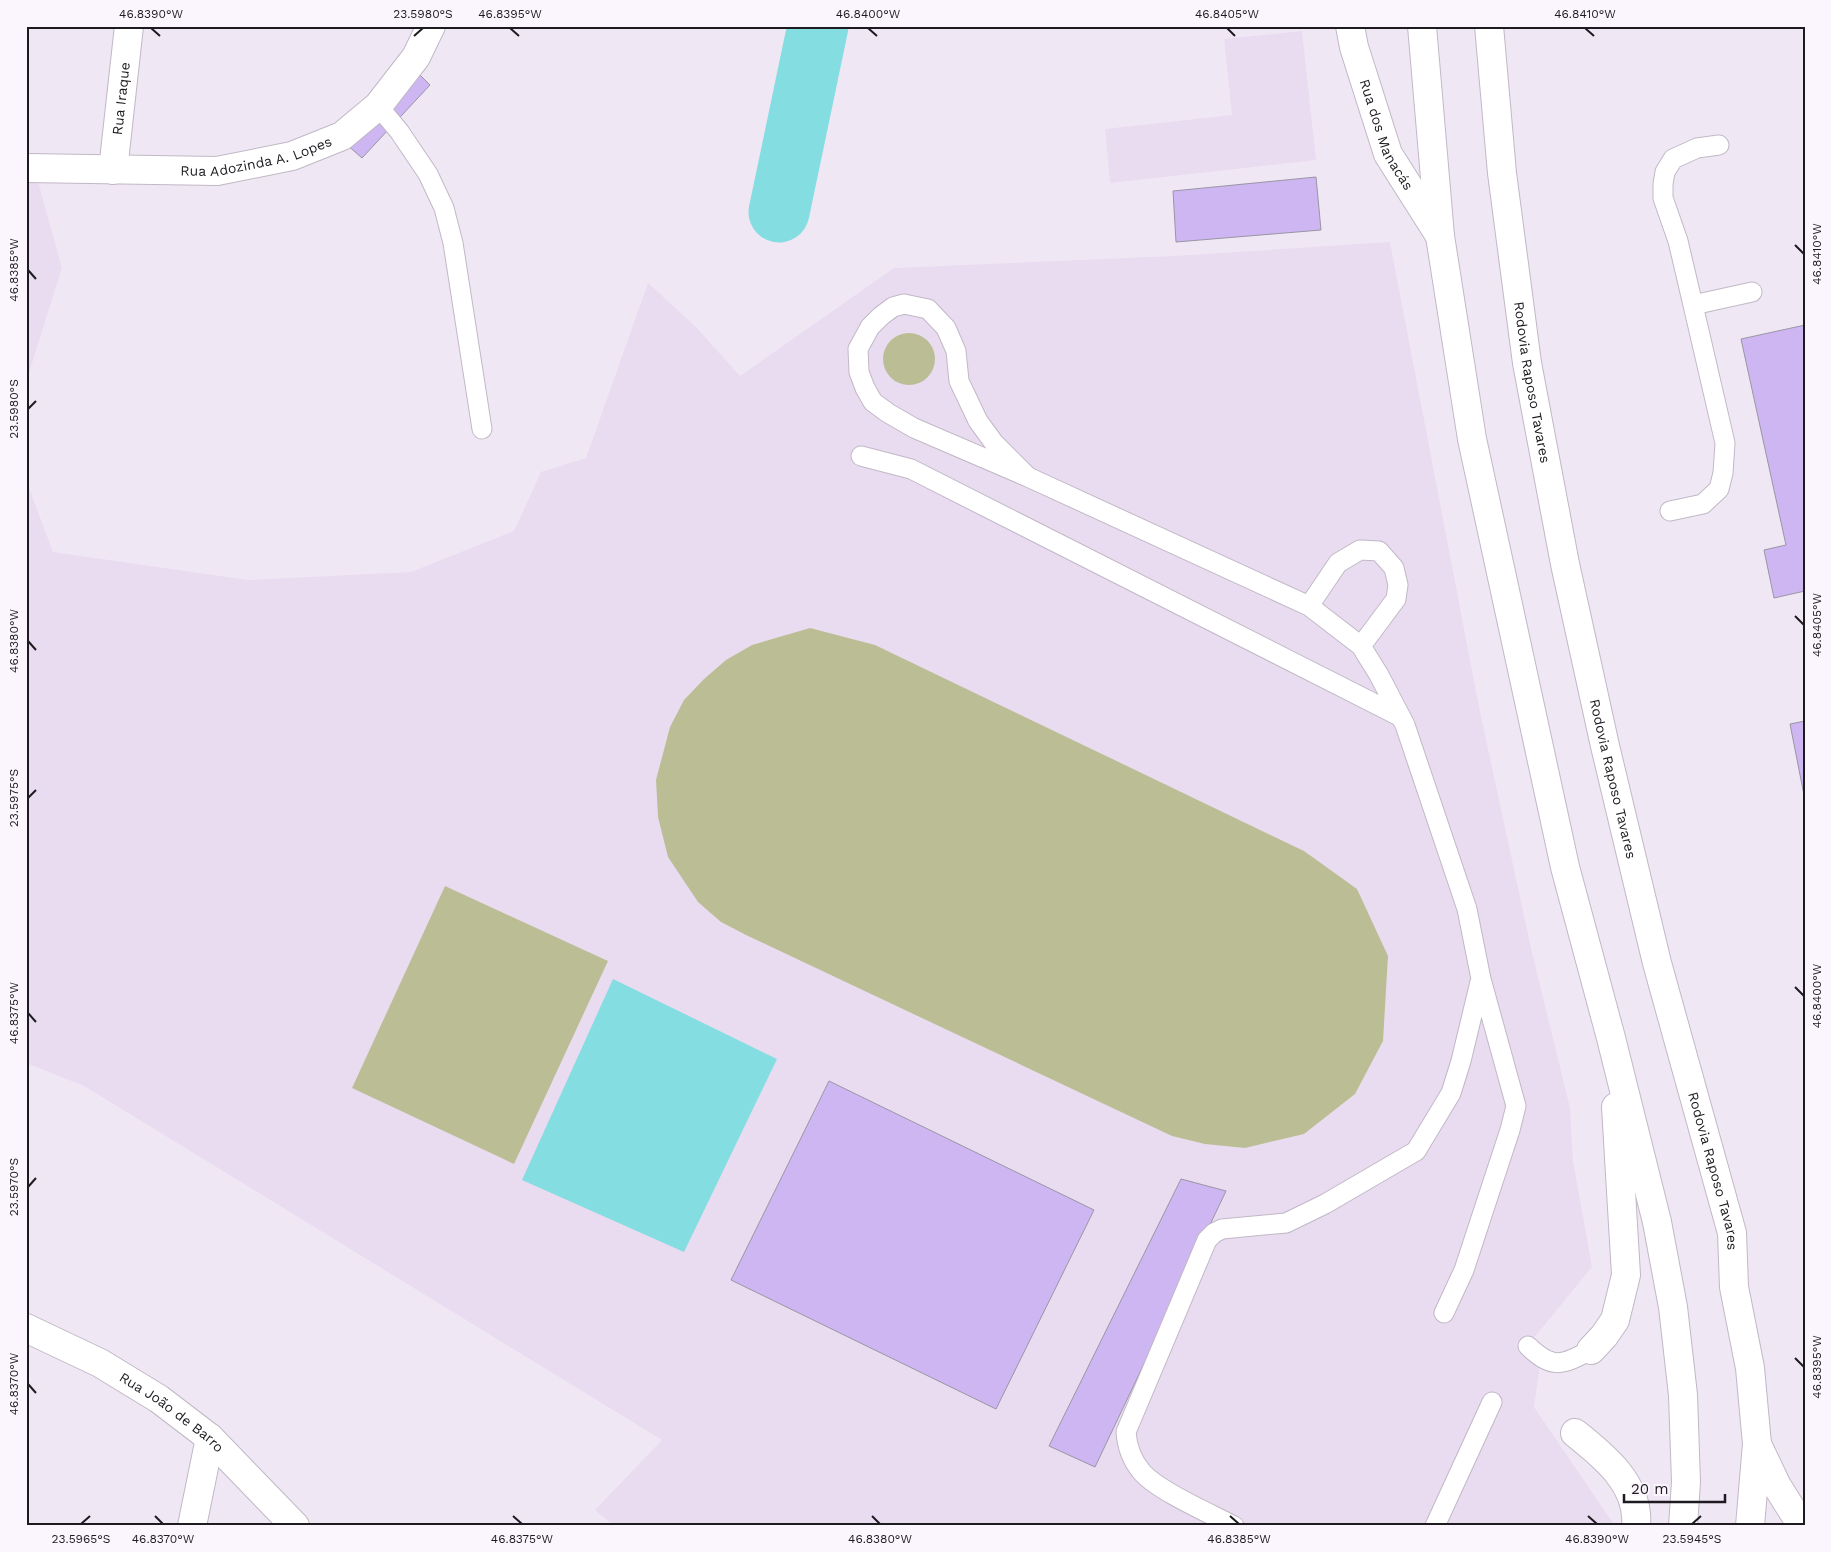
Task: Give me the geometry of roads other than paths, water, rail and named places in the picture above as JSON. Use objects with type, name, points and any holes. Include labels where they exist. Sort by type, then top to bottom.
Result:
[{"type":"main road","name":"Rua Iraque","points":[[113,170],[129,26]]},
{"type":"main road","name":"Rua Adozinda A. Lopes","points":[[26,168],[217,171],[292,156],[342,136],[378,106],[416,57],[430,26]]},
{"type":"main road","name":"Rua dos Manacás","points":[[1350,26],[1354,47],[1388,154],[1440,236]]},
{"type":"main road","points":[[1422,26],[1440,236],[1472,439],[1564,866],[1611,1038],[1657,1222],[1673,1307],[1683,1395],[1686,1482],[1683,1526]]},
{"type":"main road","name":"Rodovia Raposo Tavares","points":[[1489,26],[1502,173],[1527,363],[1565,564],[1605,746],[1655,954],[1732,1233],[1734,1287],[1750,1368],[1757,1444],[1750,1526]]},
{"type":"main road","points":[[1591,1350],[1615,1320],[1626,1275],[1611,1038]]},
{"type":"main road","name":"Rua João de Barro","points":[[26,1328],[100,1363],[159,1399],[210,1438],[295,1526]]},
{"type":"main road","points":[[1576,1433],[1622,1476],[1633,1497],[1636,1526]]},
{"type":"main road","points":[[192,1526],[210,1438]]},
{"type":"main road","points":[[1757,1444],[1777,1486],[1802,1526]]},
{"type":"lane","points":[[378,106],[399,131],[428,174],[444,208],[453,243],[482,429]]},
{"type":"lane","points":[[1670,511],[1703,504],[1719,489],[1723,473],[1725,443],[1678,241],[1664,198],[1663,184],[1665,172],[1673,159],[1697,148],[1719,146]]},
{"type":"lane","points":[[1692,305],[1752,292]]},
{"type":"lane","points":[[1028,477],[994,443],[978,420],[959,381],[956,351],[946,328],[928,309],[904,304],[893,307],[881,316],[870,327],[858,349],[859,372],[873,402],[914,428],[1028,477],[1309,606],[1361,646],[1401,717],[1467,909],[1481,979],[1516,1106],[1510,1130],[1464,1270],[1444,1313]]},
{"type":"lane","points":[[861,456],[911,469],[1401,717]]},
{"type":"lane","points":[[1309,606],[1338,563],[1360,550],[1379,551],[1394,568],[1398,585],[1396,599],[1361,646]]},
{"type":"lane","points":[[1234,1526],[1165,1490],[1141,1472],[1127,1445],[1126,1432],[1207,1240],[1214,1233],[1222,1229],[1286,1223],[1325,1204],[1416,1152],[1451,1093],[1461,1061],[1481,979]]},
{"type":"lane","points":[[1528,1346],[1541,1358],[1561,1364],[1591,1350]]},
{"type":"lane","points":[[1435,1526],[1492,1402]]},
{"type":"water","points":[[613,979],[777,1059],[684,1252],[522,1180]]},
{"type":"waterway","points":[[779,212],[818,26]]}]
